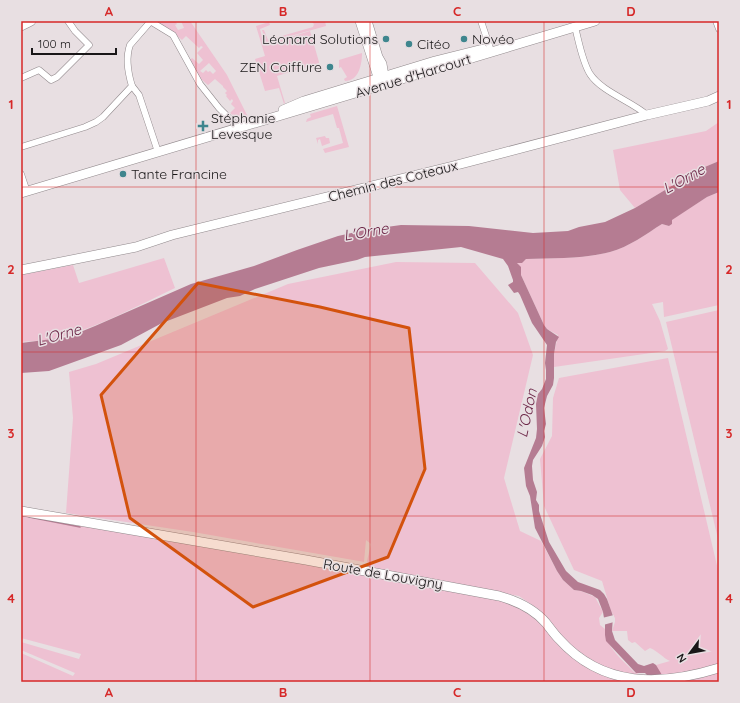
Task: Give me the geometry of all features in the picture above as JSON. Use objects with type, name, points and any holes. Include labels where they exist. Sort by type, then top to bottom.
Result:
[{"type":"street","points":[[21,26],[32,21]]},
{"type":"street","points":[[21,78],[39,70],[50,80],[57,76],[89,45],[75,31],[68,21]]},
{"type":"street","points":[[158,152],[139,95],[132,86],[127,65],[129,49],[133,41],[150,21],[173,35],[200,84],[219,108],[234,123],[237,129]]},
{"type":"street","points":[[360,21],[368,33],[382,64],[382,81]]},
{"type":"street","points":[[367,21],[368,33]]},
{"type":"street","points":[[481,21],[490,48]]},
{"type":"street","points":[[504,48],[577,25],[595,21]]},
{"type":"street","points":[[716,21],[719,29]]},
{"type":"street","points":[[577,25],[586,66],[592,77],[604,87],[639,108],[647,115]]},
{"type":"street","name":"Avenue d'Harcourt","points":[[382,81],[435,61],[490,48],[504,48]]},
{"type":"street","name":"Avenue d'Harcourt","points":[[24,193],[237,129],[268,118],[298,103],[504,48]]},
{"type":"street","points":[[21,147],[85,127],[96,122],[132,86]]},
{"type":"street","name":"Chemin des Coteaux","points":[[21,270],[136,247],[187,232],[453,166],[647,115],[708,101],[719,96]]},
{"type":"street","points":[[21,174],[24,193]]},
{"type":"street","name":"Route de Louvigny","points":[[21,511],[298,558],[499,596],[527,606],[536,613],[559,639],[587,664],[618,677],[665,679],[694,676],[719,668]]},
{"type":"highlighted area","points":[[198,283],[320,307],[409,328],[425,469],[388,557],[253,607],[130,518],[101,395]]},
{"type":"shaded area","points":[[156,21],[175,21],[177,24],[175,25],[178,30],[184,28],[181,21],[190,21],[227,75],[248,117],[239,118],[230,113],[235,108],[231,104],[233,101],[232,99],[230,101],[226,96],[227,95],[225,93],[227,91],[215,79],[208,85],[201,79],[189,61],[192,58],[199,64],[203,60],[197,53],[203,47],[201,46],[199,48],[186,36],[182,40],[168,28]],"holes":[[[209,63],[216,71],[213,74],[206,70],[203,73],[200,71]]]},
{"type":"shaded area","points":[[311,21],[325,21],[326,26],[266,43],[262,30],[264,30],[268,40],[313,27],[314,24]]},
{"type":"shaded area","points":[[269,22],[270,25],[260,29],[264,45],[310,31],[319,62],[277,76],[285,103],[284,104],[279,88],[265,91],[255,59],[265,56],[256,26]]},
{"type":"shaded area","points":[[362,53],[357,75],[350,80],[345,81],[344,79],[347,77],[341,67],[339,68],[339,60]]},
{"type":"shaded area","points":[[337,106],[349,147],[325,153],[323,149],[343,143],[333,114],[306,122],[307,119],[311,117],[310,114]]},
{"type":"shaded area","points":[[719,122],[719,161],[700,169],[635,208],[620,190],[613,150],[706,131]]},
{"type":"shaded area","points":[[325,136],[326,138],[329,138],[330,143],[322,146],[320,139],[318,140],[318,144],[316,138]]},
{"type":"shaded area","points":[[719,192],[719,305],[664,317],[663,302],[652,304],[660,321],[668,349],[665,351],[554,367],[554,354],[558,335],[547,329],[544,325],[521,275],[521,268],[517,263],[521,263],[526,259],[579,257],[617,250],[637,240],[662,224],[669,226],[672,224],[671,220],[707,197]]},
{"type":"shaded area","points":[[164,258],[175,288],[93,326],[64,336],[21,342],[21,275],[73,265],[79,283]]},
{"type":"shaded area","points":[[396,262],[475,263],[518,313],[533,355],[504,478],[520,531],[541,541],[563,580],[574,590],[581,591],[595,597],[603,612],[599,618],[600,625],[605,629],[611,647],[634,672],[639,674],[640,677],[596,666],[558,634],[538,609],[519,596],[369,568],[367,561],[371,544],[366,540],[364,562],[193,532],[66,513],[73,418],[69,372],[96,364],[288,284]]},
{"type":"shaded area","points":[[719,310],[719,543],[666,322]]},
{"type":"shaded area","points":[[668,358],[719,574],[719,682],[664,682],[656,665],[670,661],[653,649],[650,648],[645,651],[635,642],[632,643],[628,640],[627,631],[612,631],[615,618],[611,611],[602,581],[574,570],[544,506],[540,459],[552,436],[553,398],[559,378]]},
{"type":"shaded area","points":[[21,514],[253,556],[363,574],[400,583],[471,593],[509,601],[525,610],[536,619],[568,653],[584,666],[624,682],[21,682],[21,653],[73,676],[75,673],[21,650],[21,642],[79,659],[81,654],[21,638]]},
{"type":"water","name":"L'Orne","points":[[719,161],[719,192],[707,197],[672,220],[672,224],[669,226],[662,224],[631,244],[610,252],[579,257],[526,259],[522,263],[517,263],[521,267],[521,275],[544,325],[547,329],[559,337],[556,342],[554,354],[553,385],[547,396],[544,408],[546,424],[544,431],[545,437],[542,446],[533,460],[532,466],[533,480],[537,492],[536,500],[539,505],[539,511],[549,542],[566,571],[578,582],[600,590],[604,594],[613,616],[612,631],[615,640],[638,664],[644,666],[653,663],[662,675],[648,676],[645,673],[636,673],[606,641],[603,612],[598,599],[592,595],[574,590],[563,580],[535,528],[530,496],[526,486],[524,468],[536,438],[536,404],[538,394],[546,379],[545,363],[547,345],[532,323],[520,295],[518,292],[514,293],[508,285],[513,282],[513,280],[508,266],[503,259],[461,247],[365,257],[319,268],[255,289],[240,296],[227,298],[162,323],[121,345],[49,371],[21,373],[21,343],[68,337],[191,284],[254,266],[338,236],[365,230],[401,225],[469,226],[533,233],[568,231],[579,227],[605,222],[635,208],[700,169]]},
{"type":"pier","points":[[614,615],[614,622],[603,625],[602,618]]},
{"type":"waterway","points":[[29,517],[80,527]]},
{"type":"place","name":"Léonard Solutions","points":[[386,39]]},
{"type":"place","name":"Novéo","points":[[464,39]]},
{"type":"place","name":"Citéo","points":[[409,44]]},
{"type":"place","name":"ZEN Coiffure","points":[[330,67]]},
{"type":"place","name":"Stéphanie Levesque","points":[[203,126]]},
{"type":"place","name":"Tante Francine","points":[[123,174]]},
{"type":"water label","name":"L'Odon","points":[[527,413]]}]
